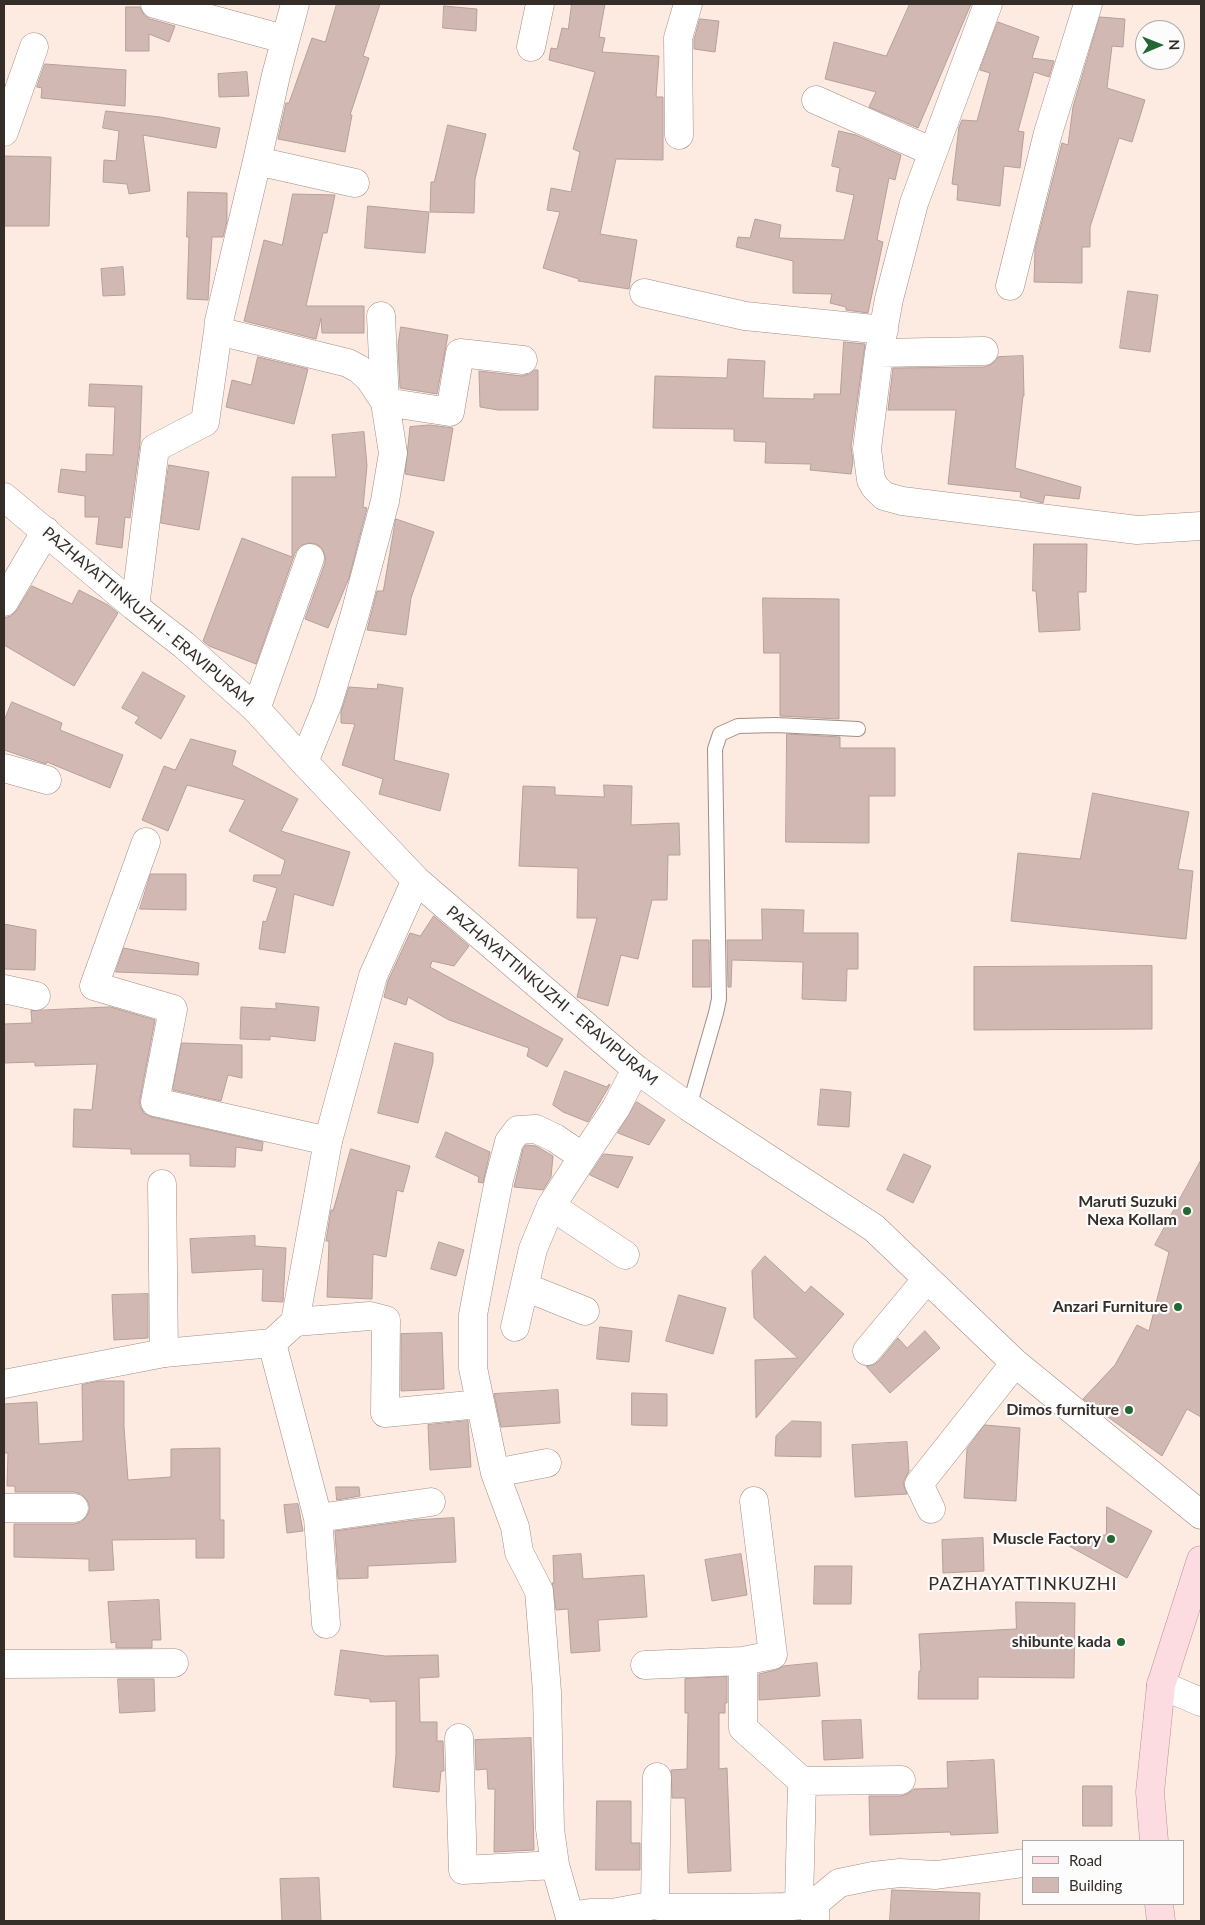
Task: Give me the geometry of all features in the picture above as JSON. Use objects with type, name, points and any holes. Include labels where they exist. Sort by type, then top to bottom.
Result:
[{"type":"main road","points":[[1154,1840],[1150,1792],[1161,1685],[1201,1560]]},
{"type":"main road","points":[[1159,1905],[1161,1921]]},
{"type":"street","points":[[155,4],[284,39]]},
{"type":"street","points":[[135,607],[155,448],[205,422],[219,320],[258,161],[284,39],[295,4]]},
{"type":"street","points":[[531,47],[540,4]]},
{"type":"street","points":[[680,135],[678,38],[688,4]]},
{"type":"street","points":[[988,4],[914,203],[889,299],[881,342],[867,448],[871,480],[874,487],[884,496],[902,501],[1137,530],[1201,526]]},
{"type":"street","points":[[1010,286],[1048,133],[1088,4]]},
{"type":"street","points":[[4,132],[34,47]]},
{"type":"street","points":[[816,100],[933,152]]},
{"type":"street","points":[[258,161],[355,183]]},
{"type":"street","points":[[644,293],[745,316],[881,342],[984,351]]},
{"type":"street","points":[[304,762],[328,703],[355,614],[385,501],[393,453],[385,402],[381,316]]},
{"type":"street","points":[[218,331],[348,363],[359,368],[369,378],[385,402],[450,412],[460,353],[523,360]]},
{"type":"street","name":"PAZHAYATTINKUZHI - ERAVIPURAM","points":[[4,497],[135,607],[184,645],[256,709],[416,880],[636,1069],[689,1107],[874,1228],[1015,1363],[1201,1514]]},
{"type":"street","points":[[4,602],[46,531]]},
{"type":"street","points":[[256,709],[310,558]]},
{"type":"street","points":[[4,768],[47,780]]},
{"type":"street","points":[[146,842],[94,986],[173,1009],[156,1102],[328,1141]]},
{"type":"street","points":[[4,1384],[164,1353],[272,1343],[295,1322],[328,1141],[374,976],[416,880]]},
{"type":"street","points":[[4,990],[36,996]]},
{"type":"street","points":[[515,1327],[533,1249],[551,1206],[616,1108],[636,1069]]},
{"type":"street","points":[[583,1157],[555,1138],[536,1129],[518,1130],[509,1142],[495,1199],[473,1316],[473,1368],[495,1473],[515,1527],[519,1552],[539,1591],[547,1692],[550,1829],[555,1865],[571,1919],[590,1913],[612,1913],[655,1905],[668,1908],[785,1907],[810,1909],[839,1883],[872,1876],[900,1874],[936,1875],[1022,1863]]},
{"type":"street","points":[[162,1184],[164,1353]]},
{"type":"street","points":[[551,1206],[625,1255]]},
{"type":"street","points":[[867,1351],[927,1279]]},
{"type":"street","points":[[525,1287],[585,1311]]},
{"type":"street","points":[[295,1322],[370,1316],[386,1320],[385,1413],[480,1404]]},
{"type":"street","points":[[272,1343],[318,1518],[326,1624]]},
{"type":"street","points":[[931,1509],[919,1484],[1015,1363]]},
{"type":"street","points":[[495,1473],[547,1463]]},
{"type":"street","points":[[645,1665],[744,1661],[773,1655],[754,1501]]},
{"type":"street","points":[[318,1518],[431,1502]]},
{"type":"street","points":[[4,1508],[74,1508]]},
{"type":"street","points":[[744,1661],[743,1728],[802,1781],[901,1780]]},
{"type":"street","points":[[4,1664],[174,1664]]},
{"type":"street","points":[[1161,1685],[1201,1702]]},
{"type":"street","points":[[459,1738],[463,1870],[555,1865]]},
{"type":"street","points":[[655,1905],[656,1777]]},
{"type":"street","points":[[802,1781],[810,1909]]},
{"type":"lane","points":[[689,1107],[719,999],[715,749],[720,734],[738,726],[776,725],[858,729]]},
{"type":"building","points":[[337,4],[380,4],[363,56],[369,58],[350,115],[352,115],[345,152],[278,139],[286,103],[289,103],[312,38],[325,42]]},
{"type":"building","points":[[572,4],[605,4],[599,37],[605,38],[602,52],[659,56],[656,97],[663,97],[663,160],[616,159],[600,234],[637,240],[629,289],[578,281],[579,279],[543,268],[560,212],[547,210],[551,188],[571,192],[580,152],[573,149],[595,72],[549,60],[551,48],[557,49],[562,28],[568,29]]},
{"type":"building","points":[[910,4],[971,4],[918,128],[869,107],[876,92],[825,79],[834,42],[886,56]]},
{"type":"building","points":[[444,6],[477,9],[476,31],[443,28]]},
{"type":"building","points":[[126,7],[140,7],[144,15],[150,19],[175,26],[169,42],[149,34],[149,51],[126,51]]},
{"type":"building","points":[[1100,17],[1125,19],[1123,47],[1112,46],[1107,88],[1145,100],[1132,142],[1119,138],[1090,227],[1090,247],[1082,247],[1082,283],[1034,282],[1035,249],[1062,143],[1068,145],[1073,107]]},
{"type":"building","points":[[700,19],[719,21],[715,52],[694,49],[694,40]]},
{"type":"building","points":[[998,22],[1039,37],[1032,58],[1054,61],[1049,77],[1034,72],[1018,131],[1024,132],[1020,168],[1004,166],[1000,206],[957,200],[958,185],[952,184],[959,127],[962,120],[977,121],[990,73],[980,70]]},
{"type":"building","points":[[45,64],[126,70],[125,106],[41,98],[42,88],[37,87]]},
{"type":"building","points":[[247,72],[249,96],[219,97],[218,74]]},
{"type":"building","points":[[106,111],[160,117],[220,128],[216,148],[143,135],[150,191],[129,194],[127,184],[103,182],[104,160],[116,161],[119,131],[103,128]]},
{"type":"building","points":[[448,125],[486,134],[475,179],[474,213],[430,212],[431,182],[434,182]]},
{"type":"building","points":[[839,131],[856,135],[901,155],[895,180],[889,178],[877,240],[883,242],[868,313],[846,310],[846,307],[830,303],[832,294],[793,293],[793,261],[736,247],[738,237],[750,238],[755,219],[781,225],[779,238],[844,240],[854,195],[836,191],[840,168],[832,166]]},
{"type":"building","points":[[4,156],[51,157],[49,226],[4,226]]},
{"type":"building","points":[[188,192],[227,193],[227,221],[223,237],[212,237],[208,300],[187,299]]},
{"type":"building","points":[[293,194],[335,195],[327,233],[323,233],[306,306],[364,306],[364,333],[322,333],[321,318],[316,339],[244,321],[264,240],[282,245]]},
{"type":"building","points":[[368,206],[429,212],[425,253],[365,248]]},
{"type":"building","points":[[123,267],[125,295],[103,296],[101,269]]},
{"type":"building","points":[[1128,291],[1158,295],[1150,352],[1120,348]]},
{"type":"building","points":[[401,327],[448,335],[437,394],[400,388],[398,346]]},
{"type":"building","points":[[844,342],[865,344],[851,447],[853,461],[851,474],[810,470],[811,464],[765,463],[766,442],[734,441],[734,429],[653,428],[655,376],[727,378],[728,359],[765,361],[763,398],[814,399],[814,394],[840,394]]},
{"type":"building","points":[[1023,356],[1024,396],[1015,468],[1081,487],[1079,499],[1045,495],[1043,503],[1020,497],[1021,492],[948,484],[956,410],[888,410],[893,368],[984,367],[992,364],[998,357]]},
{"type":"building","points":[[258,357],[308,369],[294,424],[226,407],[232,380],[251,385]]},
{"type":"building","points":[[538,370],[538,410],[498,410],[480,407],[479,371],[522,376]]},
{"type":"building","points":[[90,384],[142,386],[140,443],[130,518],[125,517],[122,548],[96,544],[99,517],[85,517],[85,496],[58,492],[61,469],[86,472],[86,454],[113,455],[115,407],[89,406]]},
{"type":"building","points":[[430,425],[453,428],[444,481],[405,474],[410,427]]},
{"type":"building","points":[[364,432],[367,466],[363,507],[367,508],[349,578],[328,628],[305,619],[325,563],[322,548],[316,544],[308,543],[300,546],[295,553],[256,664],[209,646],[203,641],[242,538],[292,557],[292,477],[336,477],[332,435]]},
{"type":"building","points":[[169,465],[209,472],[199,530],[161,523]]},
{"type":"building","points":[[396,519],[434,532],[411,598],[406,635],[367,630],[377,591],[383,591]]},
{"type":"building","points":[[1034,544],[1087,544],[1086,592],[1078,592],[1080,630],[1039,632],[1036,591],[1033,591]]},
{"type":"building","points":[[32,586],[72,604],[79,590],[108,605],[118,613],[74,686],[4,645],[4,618],[11,616],[17,610]]},
{"type":"building","points":[[763,598],[839,599],[839,719],[780,716],[780,653],[764,653]]},
{"type":"building","points":[[143,672],[185,696],[161,739],[135,723],[139,717],[122,708]]},
{"type":"building","points":[[378,684],[403,688],[394,760],[449,774],[440,811],[379,794],[383,779],[342,765],[355,724],[341,723],[341,712],[349,687],[377,689]]},
{"type":"building","points":[[12,702],[62,723],[60,730],[123,755],[110,788],[47,762],[46,764],[4,750],[4,721]]},
{"type":"building","points":[[787,734],[840,737],[840,748],[895,748],[895,796],[869,796],[869,843],[786,842]]},
{"type":"building","points":[[191,739],[236,751],[232,765],[298,799],[281,831],[350,852],[333,906],[294,894],[285,953],[259,949],[263,921],[266,922],[277,888],[253,881],[254,875],[281,875],[285,860],[229,831],[245,800],[187,785],[168,831],[142,820],[164,766],[175,770]]},
{"type":"building","points":[[604,785],[632,786],[631,825],[679,823],[680,855],[668,855],[667,900],[652,900],[638,959],[621,955],[608,1006],[577,997],[597,918],[577,918],[578,868],[519,866],[523,786],[555,787],[555,795],[604,797]]},
{"type":"building","points":[[1093,793],[1189,812],[1178,869],[1193,871],[1186,939],[1011,921],[1018,853],[1080,859]]},
{"type":"building","points":[[151,874],[186,874],[186,910],[140,909]]},
{"type":"building","points":[[762,909],[804,910],[803,933],[858,933],[858,969],[847,969],[846,1001],[802,999],[803,962],[732,960],[731,987],[728,987],[727,940],[762,940]]},
{"type":"building","points":[[434,916],[469,946],[454,966],[432,961],[430,967],[563,1039],[547,1067],[527,1056],[529,1048],[449,1020],[408,997],[406,1005],[384,997],[388,981],[410,933],[420,936]]},
{"type":"building","points":[[4,924],[36,930],[35,970],[4,969]]},
{"type":"building","points":[[693,940],[709,940],[710,987],[693,987]]},
{"type":"building","points":[[124,948],[199,963],[198,975],[116,972]]},
{"type":"building","points":[[1152,966],[1152,1029],[974,1030],[974,967]]},
{"type":"building","points":[[276,1003],[319,1007],[315,1041],[270,1036],[270,1040],[240,1039],[241,1007],[276,1009]]},
{"type":"building","points":[[111,1007],[155,1020],[140,1099],[140,1106],[144,1113],[152,1117],[263,1142],[262,1151],[236,1147],[235,1167],[190,1166],[190,1154],[131,1154],[131,1149],[73,1147],[74,1109],[92,1110],[97,1064],[35,1066],[35,1062],[4,1063],[4,1024],[32,1023],[31,1011]]},
{"type":"building","points":[[182,1043],[242,1045],[242,1078],[228,1075],[221,1101],[173,1090]]},
{"type":"building","points":[[395,1043],[433,1053],[433,1062],[418,1123],[378,1113]]},
{"type":"building","points":[[565,1071],[607,1087],[610,1085],[588,1122],[563,1112],[553,1105]]},
{"type":"building","points":[[821,1089],[851,1092],[849,1127],[818,1125]]},
{"type":"building","points":[[637,1102],[665,1120],[649,1145],[618,1133]]},
{"type":"building","points":[[446,1132],[490,1152],[483,1183],[478,1182],[479,1177],[436,1157]]},
{"type":"building","points":[[526,1145],[536,1146],[553,1156],[551,1177],[543,1190],[514,1187],[523,1149]]},
{"type":"building","points":[[351,1149],[410,1166],[403,1192],[397,1190],[386,1257],[373,1254],[372,1299],[327,1297],[329,1241],[326,1241],[331,1210],[333,1210]]},
{"type":"building","points":[[604,1154],[633,1157],[618,1188],[590,1175]]},
{"type":"building","points":[[904,1154],[931,1166],[913,1203],[887,1190]]},
{"type":"building","points":[[1201,1160],[1201,1417],[1187,1409],[1162,1456],[1083,1399],[1115,1365],[1137,1325],[1149,1331],[1169,1252],[1155,1245]]},
{"type":"building","points":[[255,1236],[255,1246],[286,1248],[283,1302],[262,1301],[263,1269],[192,1273],[190,1239]]},
{"type":"building","points":[[439,1242],[464,1250],[456,1276],[431,1269]]},
{"type":"building","points":[[765,1256],[805,1293],[811,1286],[844,1314],[756,1418],[755,1360],[798,1358],[754,1318],[752,1271]]},
{"type":"building","points":[[148,1294],[148,1338],[114,1340],[112,1295]]},
{"type":"building","points":[[679,1295],[726,1308],[713,1354],[666,1341]]},
{"type":"building","points":[[600,1327],[632,1331],[629,1362],[597,1359]]},
{"type":"building","points":[[925,1331],[940,1348],[890,1393],[866,1366],[873,1365],[879,1361],[898,1338],[907,1348]]},
{"type":"building","points":[[442,1333],[444,1389],[401,1391],[401,1334]]},
{"type":"building","points":[[100,1381],[124,1381],[124,1427],[128,1480],[171,1477],[171,1449],[220,1448],[220,1520],[224,1520],[224,1558],[196,1558],[196,1539],[112,1540],[114,1570],[89,1571],[89,1559],[14,1557],[14,1524],[74,1524],[81,1522],[87,1516],[90,1508],[87,1500],[81,1494],[74,1492],[15,1492],[15,1486],[7,1486],[8,1453],[4,1453],[4,1404],[37,1402],[39,1444],[83,1441],[82,1385]]},
{"type":"building","points":[[558,1390],[560,1423],[501,1427],[494,1394]]},
{"type":"building","points":[[632,1393],[667,1394],[667,1426],[632,1425]]},
{"type":"building","points":[[468,1421],[471,1467],[430,1470],[428,1425]]},
{"type":"building","points":[[792,1421],[821,1422],[821,1457],[775,1456],[776,1436]]},
{"type":"building","points":[[985,1425],[1020,1428],[1016,1501],[964,1498],[967,1449]]},
{"type":"building","points":[[907,1442],[909,1471],[903,1483],[907,1494],[855,1497],[852,1445]]},
{"type":"building","points":[[336,1487],[359,1487],[360,1496],[337,1500]]},
{"type":"building","points":[[298,1504],[303,1531],[287,1533],[284,1505]]},
{"type":"building","name":"Muscle Factory","points":[[1107,1507],[1152,1531],[1127,1578],[1051,1536],[1106,1535]]},
{"type":"building","points":[[454,1518],[456,1562],[368,1566],[368,1578],[338,1579],[335,1531],[415,1520]]},
{"type":"building","points":[[983,1538],[984,1571],[943,1573],[942,1540]]},
{"type":"building","points":[[581,1554],[583,1579],[644,1575],[647,1617],[598,1620],[600,1651],[571,1653],[568,1609],[556,1610],[552,1583],[554,1583],[553,1556]]},
{"type":"building","points":[[741,1554],[747,1595],[712,1601],[705,1560]]},
{"type":"building","points":[[815,1566],[852,1566],[851,1604],[814,1604]]},
{"type":"building","points":[[159,1600],[161,1640],[152,1640],[152,1648],[116,1648],[116,1642],[111,1643],[108,1602]]},
{"type":"building","points":[[1016,1602],[1075,1603],[1074,1678],[978,1677],[978,1699],[918,1699],[919,1671],[921,1671],[919,1634],[1016,1629]]},
{"type":"building","points":[[341,1650],[385,1656],[438,1655],[439,1677],[419,1678],[420,1722],[437,1722],[437,1741],[443,1741],[444,1771],[441,1771],[439,1792],[393,1787],[396,1755],[396,1701],[370,1702],[370,1699],[335,1695]]},
{"type":"building","points":[[817,1663],[820,1696],[759,1700],[759,1674],[784,1666]]},
{"type":"building","points":[[727,1677],[725,1713],[719,1713],[719,1769],[727,1768],[731,1871],[688,1873],[685,1798],[672,1798],[671,1770],[687,1769],[688,1713],[685,1713],[685,1679]]},
{"type":"building","points":[[118,1679],[154,1679],[155,1711],[120,1713]]},
{"type":"building","points":[[861,1720],[863,1758],[824,1760],[822,1721]]},
{"type":"building","points":[[531,1738],[534,1850],[494,1852],[495,1789],[488,1789],[487,1769],[476,1770],[475,1740]]},
{"type":"building","points":[[994,1760],[998,1833],[951,1835],[950,1832],[870,1835],[869,1796],[901,1796],[908,1794],[914,1789],[948,1788],[947,1762]]},
{"type":"building","points":[[1083,1786],[1112,1786],[1112,1826],[1083,1826]]},
{"type":"building","points":[[597,1801],[631,1801],[631,1843],[640,1843],[640,1870],[596,1870]]},
{"type":"building","points":[[319,1878],[321,1921],[282,1921],[280,1879]]},
{"type":"building","points":[[892,1890],[980,1893],[979,1921],[890,1921]]},
{"type":"place","name":"Maruti Suzuki Nexa Kollam","points":[[1187,1211]]},
{"type":"place","name":"Anzari Furniture","points":[[1178,1307]]},
{"type":"place","name":"Dimos furniture","points":[[1129,1410]]},
{"type":"place","name":"Muscle Factory","points":[[1111,1539]]},
{"type":"place","name":"shibunte kada","points":[[1121,1642]]},
{"type":"district","name":"PAZHAYATTINKUZHI","points":[[1023,1584]]}]
